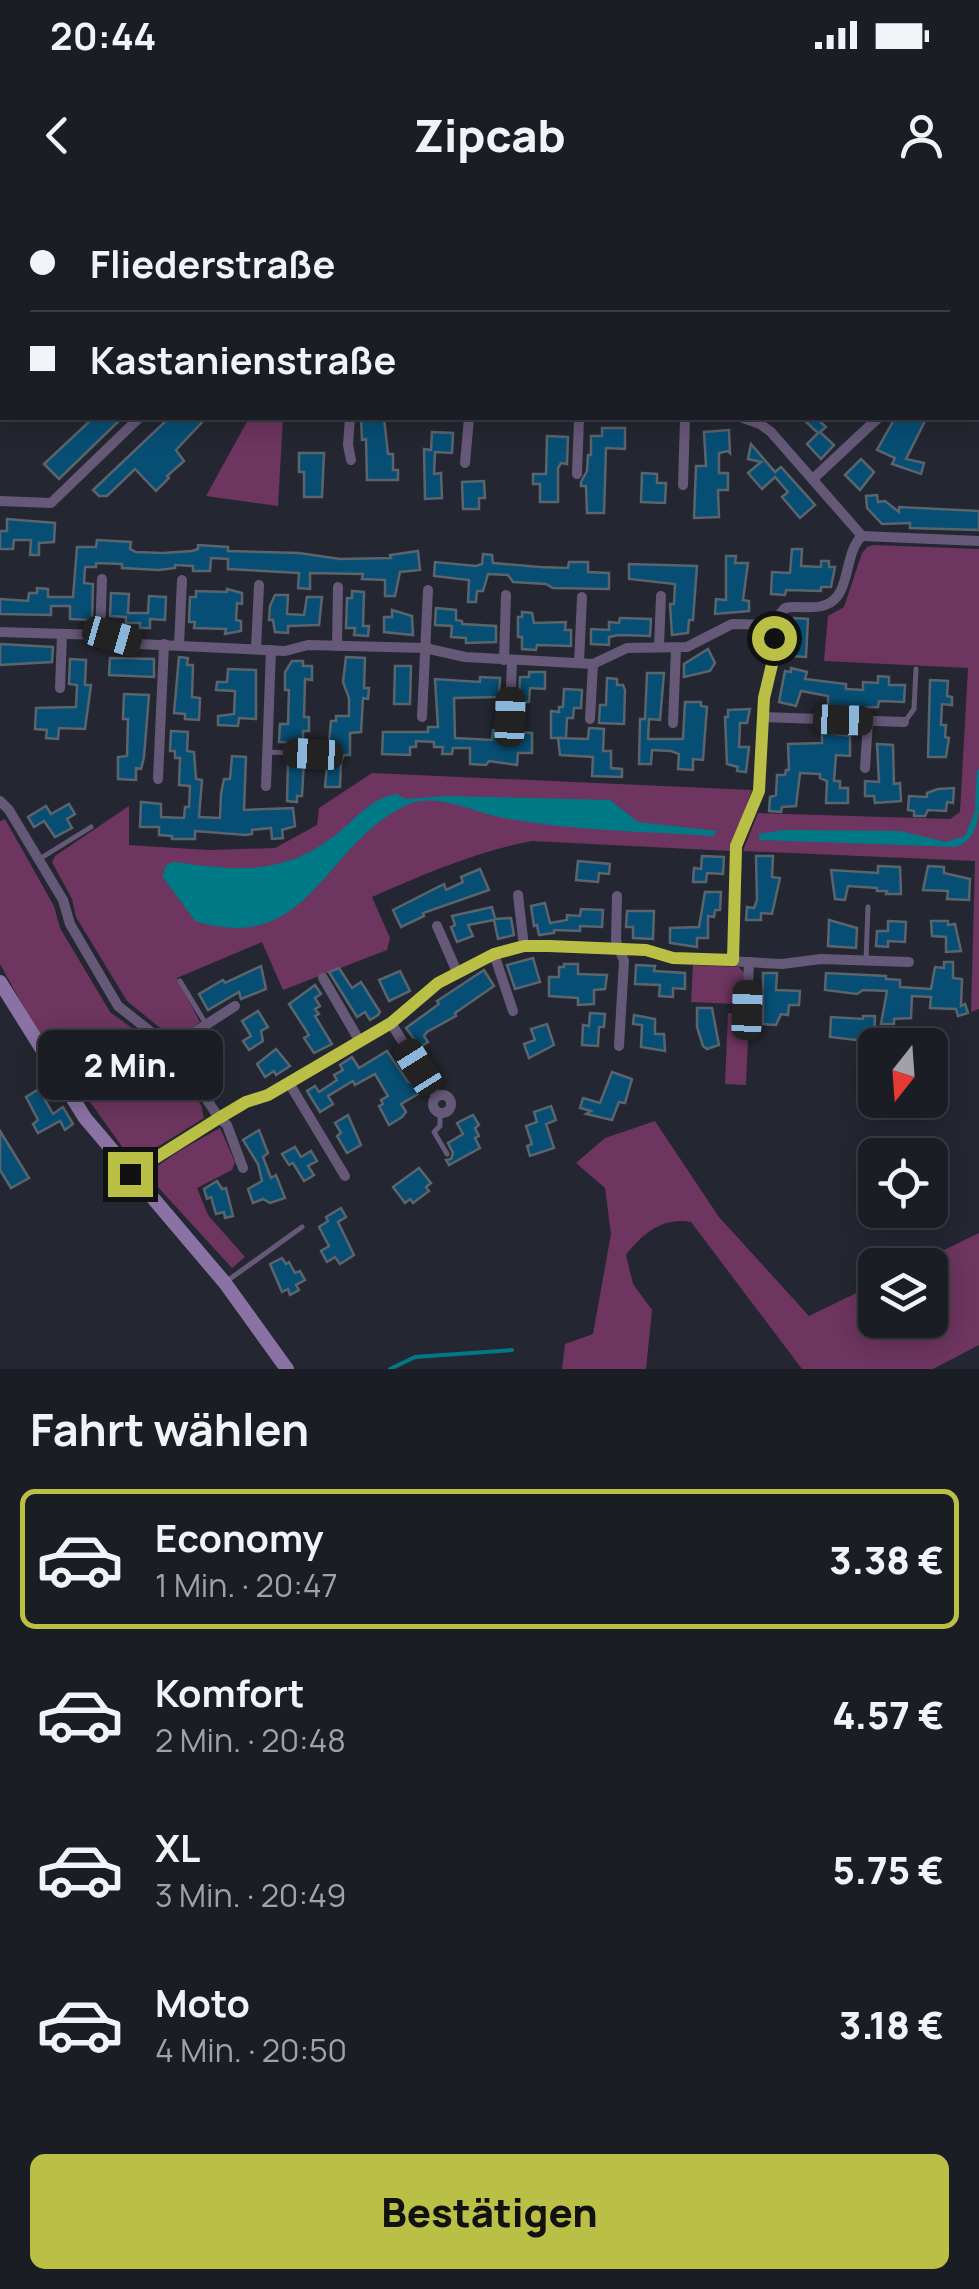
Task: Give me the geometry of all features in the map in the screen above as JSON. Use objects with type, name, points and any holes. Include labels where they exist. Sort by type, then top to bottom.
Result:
[{"type":"street","points":[[0,501],[51,503],[137,420]]},
{"type":"street","points":[[350,420],[351,460]]},
{"type":"street","points":[[466,463],[469,420]]},
{"type":"street","points":[[576,474],[579,420]]},
{"type":"street","points":[[684,485],[685,420]]},
{"type":"street","points":[[814,478],[876,420]]},
{"type":"street","points":[[761,421],[862,536],[979,541]]},
{"type":"street","points":[[733,960],[736,846],[759,791],[764,698],[773,660],[770,625],[785,608],[822,607],[834,601],[840,594],[854,546],[862,536]]},
{"type":"street","points":[[100,635],[102,579]]},
{"type":"street","points":[[180,645],[182,580]]},
{"type":"street","points":[[256,648],[259,585]]},
{"type":"street","points":[[337,646],[338,587]]},
{"type":"street","points":[[422,717],[428,590]]},
{"type":"street","points":[[506,594],[510,717]]},
{"type":"street","points":[[659,647],[661,596]]},
{"type":"street","points":[[578,663],[582,598]]},
{"type":"street","points":[[0,632],[100,635],[138,644],[271,650],[308,644],[425,648],[466,657],[593,664],[627,648],[687,646],[732,624],[770,625]]},
{"type":"street","points":[[60,688],[62,634]]},
{"type":"street","points":[[158,779],[164,644]]},
{"type":"street","points":[[673,723],[676,648]]},
{"type":"street","points":[[266,786],[271,650]]},
{"type":"street","points":[[590,719],[593,664]]},
{"type":"street","points":[[763,717],[904,722]]},
{"type":"street","points":[[865,768],[868,720]]},
{"type":"street","points":[[0,801],[63,900],[70,924],[118,1006],[174,1050],[219,1118],[228,1125],[243,1168]]},
{"type":"street","points":[[518,895],[524,946]]},
{"type":"street","points":[[617,896],[616,941],[624,960],[619,1046]]},
{"type":"street","points":[[437,926],[457,972]]},
{"type":"street","points":[[130,1174],[219,1118],[289,1083],[391,1023],[421,996],[494,954],[524,946],[646,950],[673,958],[782,964],[810,959],[908,962]]},
{"type":"street","points":[[494,954],[512,1011]]},
{"type":"street","points":[[747,1010],[748,962]]},
{"type":"street","points":[[323,978],[359,1040]]},
{"type":"street","points":[[0,982],[85,1118],[225,1283],[286,1369]]},
{"type":"street","points":[[174,1050],[235,1006]]},
{"type":"street","points":[[391,1023],[436,1097],[450,1100],[447,1111],[440,1112]]},
{"type":"street","points":[[289,1083],[344,1176]]},
{"type":"lane","points":[[904,722],[914,708],[916,669]]},
{"type":"lane","points":[[268,752],[313,754]]},
{"type":"lane","points":[[38,859],[91,827]]},
{"type":"lane","points":[[866,960],[868,907]]},
{"type":"lane","points":[[180,981],[206,1024]]},
{"type":"lane","points":[[440,1112],[440,1126],[434,1132],[447,1154]]},
{"type":"lane","points":[[225,1283],[302,1227]]},
{"type":"shaded area","points":[[248,420],[283,420],[278,506],[206,496]]},
{"type":"shaded area","points":[[873,545],[979,549],[979,1009],[971,1012],[975,861],[743,851],[758,813],[950,819],[960,812],[968,668],[824,661],[828,616],[844,607],[862,553]]},
{"type":"shaded area","points":[[372,773],[752,790],[730,851],[532,841],[450,865],[372,897],[390,938],[387,950],[283,990],[262,942],[177,978],[200,1022],[175,1040],[127,1001],[76,917],[72,899],[52,862],[55,856],[129,806],[129,845],[208,850],[275,848],[317,825],[319,808]]},
{"type":"shaded area","points":[[5,819],[54,906],[60,928],[110,1012],[147,1039],[67,1069],[39,1035],[0,964],[0,821]]},
{"type":"shaded area","points":[[693,965],[739,967],[744,973],[742,1001],[691,1002]]},
{"type":"shaded area","points":[[728,1013],[749,1014],[746,1085],[725,1084]]},
{"type":"shaded area","points":[[167,1057],[201,1105],[204,1118],[133,1162],[88,1099]]},
{"type":"shaded area","points":[[655,1121],[719,1217],[809,1316],[858,1292],[858,1338],[948,1338],[948,1248],[979,1233],[979,1345],[933,1369],[802,1369],[691,1222],[681,1221],[654,1228],[626,1255],[633,1284],[652,1310],[646,1369],[562,1369],[565,1344],[593,1334],[611,1234],[605,1188],[576,1163],[605,1138]]},
{"type":"shaded area","points":[[220,1128],[235,1162],[232,1170],[197,1188],[208,1215],[245,1257],[232,1268],[146,1174]]},
{"type":"water","points":[[396,794],[406,799],[446,796],[610,800],[638,822],[717,831],[713,836],[552,825],[420,801],[380,821],[291,910],[266,923],[234,928],[195,921],[162,876],[167,864],[175,862],[240,868],[299,857],[338,833],[372,804]]},
{"type":"water","points":[[976,808],[979,809],[974,832],[956,847],[759,840],[759,834],[784,830],[900,831],[946,842],[965,836]]},
{"type":"building","points":[[91,420],[120,420],[59,479],[44,464]]},
{"type":"building","points":[[167,420],[204,420],[176,450],[184,461],[156,491],[135,469],[107,496],[99,496],[93,490]]},
{"type":"building","points":[[361,420],[384,420],[388,454],[393,454],[393,470],[398,470],[398,480],[367,480],[366,439],[362,440]]},
{"type":"building","points":[[804,420],[818,420],[826,427],[820,432],[834,445],[821,459],[807,444],[818,433]]},
{"type":"building","points":[[894,420],[925,421],[906,459],[924,463],[921,474],[892,464],[895,458],[877,450]]},
{"type":"building","points":[[602,428],[625,428],[625,449],[606,448],[604,513],[587,513],[586,486],[581,486],[581,482],[591,455],[591,436],[602,436]]},
{"type":"building","points":[[729,430],[730,453],[719,453],[719,473],[728,473],[728,490],[718,490],[719,517],[694,518],[696,466],[706,466],[704,432]]},
{"type":"building","points":[[432,432],[453,433],[452,453],[435,452],[434,474],[441,473],[442,498],[425,499],[424,449],[431,450]]},
{"type":"building","points":[[547,436],[568,437],[567,464],[561,463],[558,468],[558,502],[540,502],[540,484],[533,484],[533,474],[546,474]]},
{"type":"building","points":[[751,444],[775,472],[781,467],[815,505],[800,518],[782,497],[788,492],[775,477],[762,489],[748,473],[761,462],[748,459]]},
{"type":"building","points":[[299,453],[324,453],[322,497],[304,497]]},
{"type":"building","points":[[861,459],[874,472],[860,490],[845,475]]},
{"type":"building","points":[[642,473],[657,474],[657,483],[666,483],[665,503],[641,502]]},
{"type":"building","points":[[484,481],[485,498],[479,498],[479,509],[463,509],[462,482]]},
{"type":"building","points":[[877,495],[878,502],[885,501],[899,512],[899,507],[979,511],[979,530],[882,524],[867,508],[866,496]]},
{"type":"building","points":[[7,519],[55,523],[54,542],[39,543],[39,555],[30,555],[31,540],[14,540],[13,549],[0,549],[0,531],[7,531]]},
{"type":"building","points":[[97,540],[131,542],[130,549],[136,552],[163,553],[192,551],[198,545],[228,547],[228,551],[299,553],[340,559],[391,558],[390,555],[418,551],[420,570],[400,572],[395,596],[385,596],[385,580],[362,579],[363,574],[310,573],[310,589],[298,588],[299,573],[228,569],[228,559],[211,558],[210,571],[193,571],[193,566],[175,565],[159,570],[96,563],[96,567],[85,567],[84,583],[93,584],[92,620],[70,619],[70,606],[51,606],[51,615],[0,614],[0,599],[28,601],[29,593],[37,593],[37,588],[48,589],[48,597],[73,597],[77,547],[96,547]]},
{"type":"building","points":[[792,549],[802,549],[801,566],[821,567],[821,561],[829,561],[829,567],[835,567],[831,587],[771,594],[772,572],[790,573]]},
{"type":"building","points":[[483,554],[492,555],[493,563],[540,567],[568,568],[569,562],[588,562],[588,572],[609,573],[609,589],[553,588],[513,582],[508,575],[488,574],[483,591],[477,591],[476,602],[468,602],[469,580],[434,576],[435,562],[476,566],[482,564]]},
{"type":"building","points":[[726,556],[736,556],[735,563],[748,563],[743,600],[749,601],[749,611],[715,614],[716,599],[726,600]]},
{"type":"building","points":[[629,564],[697,566],[693,620],[689,620],[688,633],[672,635],[670,604],[674,604],[675,584],[629,579]]},
{"type":"building","points":[[227,589],[242,593],[236,620],[241,621],[241,631],[225,634],[226,629],[194,628],[195,622],[189,622],[190,597],[196,597],[196,591]]},
{"type":"building","points":[[352,591],[364,592],[363,626],[369,626],[368,636],[354,635],[355,628],[346,628],[347,598],[352,598]]},
{"type":"building","points":[[111,593],[129,594],[128,613],[148,613],[149,596],[166,597],[165,620],[150,619],[150,628],[140,628],[140,623],[126,623],[126,617],[110,616]]},
{"type":"building","points":[[275,595],[288,595],[287,614],[304,615],[307,597],[322,597],[319,625],[288,626],[288,633],[275,632],[273,620],[269,620]]},
{"type":"building","points":[[436,608],[456,610],[456,620],[462,624],[496,626],[496,642],[466,643],[466,638],[451,637],[452,626],[435,625]]},
{"type":"building","points":[[392,610],[412,616],[413,635],[384,632],[384,617],[392,617]]},
{"type":"building","points":[[522,612],[532,613],[534,623],[566,622],[565,630],[571,630],[571,646],[537,645],[536,650],[522,649],[518,617],[522,617]]},
{"type":"building","points":[[620,618],[651,619],[650,636],[619,635],[609,637],[609,645],[591,644],[591,629],[609,630],[609,622],[619,623]]},
{"type":"building","points":[[794,618],[808,619],[806,657],[791,656],[789,650],[790,624],[794,624]]},
{"type":"building","points":[[0,644],[53,647],[52,662],[0,665]]},
{"type":"building","points":[[708,649],[715,663],[710,671],[684,677],[684,664]]},
{"type":"building","points":[[179,657],[188,658],[187,665],[193,665],[192,697],[200,698],[199,720],[174,713]]},
{"type":"building","points":[[346,657],[365,658],[364,688],[369,688],[368,699],[363,698],[361,732],[350,733],[350,755],[344,755],[341,762],[340,787],[325,787],[331,721],[336,721],[336,716],[349,716],[349,698],[343,682]]},
{"type":"building","points":[[110,658],[154,659],[154,677],[109,675]]},
{"type":"building","points":[[70,659],[86,660],[85,685],[91,685],[85,729],[59,728],[58,739],[46,738],[47,730],[35,729],[36,708],[76,707],[77,685],[69,684]]},
{"type":"building","points":[[292,661],[312,666],[312,680],[305,679],[304,717],[309,717],[309,731],[303,731],[303,743],[279,742],[280,724],[288,724],[285,672]]},
{"type":"building","points":[[395,666],[411,666],[410,704],[394,704]]},
{"type":"building","points":[[791,668],[807,672],[805,679],[846,684],[846,689],[863,690],[863,682],[878,683],[878,676],[889,677],[889,685],[905,685],[904,702],[879,701],[878,707],[828,709],[828,696],[801,691],[796,706],[779,702],[785,671],[791,672]]},
{"type":"building","points":[[228,669],[256,670],[256,719],[239,718],[238,726],[218,725],[218,716],[234,714],[235,691],[216,690],[217,682],[227,682]]},
{"type":"building","points":[[529,672],[545,672],[545,689],[530,688],[529,702],[519,702],[520,677],[529,677]]},
{"type":"building","points":[[647,673],[664,673],[660,720],[649,719],[648,739],[683,739],[685,702],[701,702],[701,706],[707,707],[703,760],[693,759],[693,770],[678,769],[679,754],[671,751],[652,750],[651,764],[639,764]]},
{"type":"building","points":[[480,677],[500,678],[499,697],[454,698],[455,738],[492,740],[493,730],[532,733],[532,753],[518,753],[517,765],[489,761],[486,765],[470,764],[470,748],[453,748],[452,754],[442,754],[443,747],[434,747],[434,742],[416,741],[416,747],[410,747],[410,755],[382,754],[383,732],[428,732],[428,727],[438,727],[435,679],[480,682]]},
{"type":"building","points":[[607,678],[617,679],[617,685],[623,685],[625,690],[624,724],[599,723],[600,705],[606,705]]},
{"type":"building","points":[[930,680],[948,681],[947,696],[952,697],[952,705],[942,704],[941,725],[946,725],[945,737],[949,738],[946,757],[928,757]]},
{"type":"building","points":[[564,689],[582,690],[581,708],[574,708],[573,718],[567,718],[566,738],[551,738],[551,711],[559,712],[559,707],[563,707]]},
{"type":"building","points":[[124,694],[149,695],[144,757],[141,769],[136,768],[136,780],[118,779],[118,757],[127,756]]},
{"type":"building","points":[[750,709],[747,723],[740,723],[739,747],[749,747],[746,772],[737,771],[738,767],[727,764],[725,717],[728,710]]},
{"type":"building","points":[[589,728],[604,729],[603,751],[611,751],[611,768],[622,769],[622,777],[592,776],[593,757],[560,755],[558,738],[588,739]]},
{"type":"building","points":[[171,731],[188,732],[187,751],[194,752],[196,779],[202,780],[199,817],[220,818],[221,794],[224,779],[230,779],[232,756],[246,757],[244,810],[293,808],[295,826],[282,830],[283,838],[272,839],[271,828],[252,830],[252,834],[246,835],[195,831],[195,839],[172,839],[159,835],[159,827],[140,827],[141,802],[161,804],[161,817],[184,818],[185,807],[189,807],[190,786],[179,785],[180,758],[170,751]]},
{"type":"building","points":[[822,732],[850,736],[850,756],[836,755],[834,781],[840,781],[840,788],[848,788],[848,803],[826,803],[827,781],[820,774],[800,773],[796,806],[782,807],[781,812],[769,811],[770,797],[776,795],[777,775],[785,775],[789,770],[788,744],[822,743]]},
{"type":"building","points":[[877,744],[893,745],[894,784],[900,783],[901,801],[875,803],[874,796],[865,796],[865,781],[879,782]]},
{"type":"building","points":[[288,759],[304,760],[302,796],[297,796],[297,802],[287,801]]},
{"type":"building","points":[[954,788],[953,803],[947,802],[946,811],[928,810],[925,816],[914,816],[914,811],[908,810],[909,796],[927,797],[927,793],[938,789]]},
{"type":"building","points":[[69,804],[75,814],[67,819],[72,828],[55,837],[44,821],[34,827],[28,817],[46,806],[51,814]]},
{"type":"building","points":[[702,856],[724,857],[723,874],[707,873],[706,882],[693,882],[694,868],[701,869]]},
{"type":"building","points":[[756,856],[773,856],[772,877],[780,878],[772,914],[761,913],[761,920],[746,920],[747,907],[754,908],[757,900]]},
{"type":"building","points":[[578,861],[610,864],[609,874],[599,873],[598,882],[576,880]]},
{"type":"building","points":[[878,866],[900,867],[901,894],[848,886],[845,900],[835,899],[831,870],[878,873]]},
{"type":"building","points":[[928,866],[944,867],[944,873],[970,879],[969,900],[947,899],[948,891],[923,890]]},
{"type":"building","points":[[480,869],[489,890],[423,913],[424,916],[401,927],[393,910],[444,884],[446,890],[463,882],[461,877]]},
{"type":"building","points":[[705,892],[721,892],[720,910],[715,910],[714,917],[708,916],[708,938],[697,938],[697,947],[670,943],[670,928],[699,927]]},
{"type":"building","points":[[545,903],[550,923],[567,920],[567,915],[580,916],[581,909],[603,910],[602,927],[580,926],[580,931],[554,930],[539,935],[531,906]]},
{"type":"building","points":[[492,907],[495,919],[511,918],[514,935],[498,939],[494,920],[468,925],[473,936],[457,942],[451,927],[455,925],[452,916]]},
{"type":"building","points":[[627,911],[654,911],[653,939],[633,938],[633,927],[626,927]]},
{"type":"building","points":[[829,920],[857,928],[856,948],[828,946]]},
{"type":"building","points":[[888,921],[906,922],[905,942],[888,941],[888,947],[876,946],[877,931],[888,931]]},
{"type":"building","points":[[931,921],[955,924],[961,951],[946,952],[946,937],[932,936]]},
{"type":"building","points":[[533,958],[540,982],[515,989],[507,965]]},
{"type":"building","points":[[944,962],[953,962],[953,978],[962,979],[961,1006],[965,1004],[968,1013],[958,1016],[956,1009],[930,1008],[931,997],[912,996],[911,1018],[881,1024],[887,991],[863,990],[857,994],[825,990],[826,973],[886,976],[900,980],[900,987],[931,989],[935,967],[944,968]]},
{"type":"building","points":[[578,964],[578,974],[607,975],[605,989],[594,990],[594,1004],[578,1005],[578,998],[549,996],[549,977],[559,977],[559,967]]},
{"type":"building","points":[[636,965],[655,966],[654,971],[685,973],[685,989],[673,988],[673,997],[659,996],[660,985],[635,984]]},
{"type":"building","points":[[261,966],[266,989],[241,999],[239,992],[208,1010],[199,994]]},
{"type":"building","points":[[339,968],[352,988],[361,982],[380,1012],[378,1015],[370,1020],[365,1012],[357,1017],[329,972]]},
{"type":"building","points":[[484,970],[494,986],[456,1016],[427,1032],[424,1036],[428,1042],[420,1047],[406,1028],[439,1004],[437,1001]]},
{"type":"building","points":[[400,971],[410,991],[389,1001],[379,980]]},
{"type":"building","points":[[763,973],[777,973],[776,990],[800,991],[799,1005],[789,1005],[788,1015],[781,1014],[776,1025],[763,1024]]},
{"type":"building","points":[[315,985],[321,994],[315,998],[320,1006],[315,1009],[319,1014],[315,1016],[332,1044],[314,1053],[304,1038],[309,1035],[289,1004]]},
{"type":"building","points":[[697,1008],[712,1008],[719,1045],[707,1049],[703,1046]]},
{"type":"building","points":[[258,1011],[268,1027],[261,1031],[263,1041],[249,1050],[243,1041],[251,1036],[242,1021]]},
{"type":"building","points":[[590,1013],[605,1014],[604,1027],[599,1027],[598,1046],[582,1045],[583,1025],[589,1026]]},
{"type":"building","points":[[634,1015],[655,1019],[655,1034],[664,1034],[665,1051],[641,1047],[642,1025],[633,1024]]},
{"type":"building","points":[[875,1016],[875,1028],[858,1028],[858,1040],[830,1037],[831,1017]]},
{"type":"building","points":[[547,1024],[554,1045],[529,1058],[524,1044],[535,1040],[531,1029]]},
{"type":"building","points":[[276,1049],[290,1066],[265,1077],[257,1064]]},
{"type":"building","points":[[387,1051],[408,1082],[418,1083],[423,1091],[401,1104],[406,1112],[402,1117],[389,1125],[379,1106],[388,1096],[375,1074],[328,1096],[333,1104],[320,1112],[307,1091],[315,1086],[319,1092],[337,1080],[334,1075],[343,1070],[340,1065],[352,1057],[359,1068]]},
{"type":"building","points":[[612,1072],[632,1079],[625,1103],[619,1102],[612,1120],[586,1114],[591,1111],[580,1108],[583,1098],[600,1103]]},
{"type":"building","points":[[39,1089],[53,1114],[63,1107],[73,1124],[65,1130],[60,1121],[38,1133],[33,1124],[38,1120],[26,1097]]},
{"type":"building","points":[[551,1106],[556,1120],[546,1124],[554,1148],[530,1156],[527,1146],[532,1144],[526,1126],[537,1122],[534,1112]]},
{"type":"building","points":[[348,1115],[361,1145],[347,1153],[335,1123]]},
{"type":"building","points":[[473,1115],[479,1125],[475,1128],[479,1136],[475,1138],[480,1148],[449,1165],[446,1160],[453,1153],[448,1143],[463,1134],[457,1123]]},
{"type":"building","points":[[259,1130],[268,1153],[263,1157],[271,1178],[276,1175],[285,1198],[270,1203],[263,1199],[253,1203],[248,1189],[262,1181],[258,1164],[243,1140]]},
{"type":"building","points":[[0,1131],[29,1178],[11,1188],[0,1170]]},
{"type":"building","points":[[295,1147],[301,1157],[311,1151],[317,1161],[308,1166],[314,1175],[304,1181],[282,1154]]},
{"type":"building","points":[[419,1168],[431,1183],[426,1187],[429,1191],[413,1203],[410,1199],[405,1203],[393,1187]]},
{"type":"building","points":[[217,1181],[222,1189],[226,1188],[233,1216],[216,1214],[211,1197],[207,1199],[204,1189]]},
{"type":"building","points":[[341,1208],[346,1217],[338,1222],[354,1255],[340,1264],[335,1257],[327,1262],[321,1251],[329,1246],[319,1227]]},
{"type":"building","points":[[282,1258],[295,1273],[300,1271],[305,1280],[290,1295],[288,1289],[282,1292],[270,1264]]},
{"type":"waterway","points":[[977,807],[979,771]]},
{"type":"waterway","points":[[390,1369],[415,1357],[512,1350]]},
{"type":"route","points":[[130,1174],[246,1102],[268,1095],[391,1023],[438,983],[494,954],[524,946],[549,946],[646,950],[673,958],[733,960],[736,846],[759,791],[764,698],[774,638]]}]
